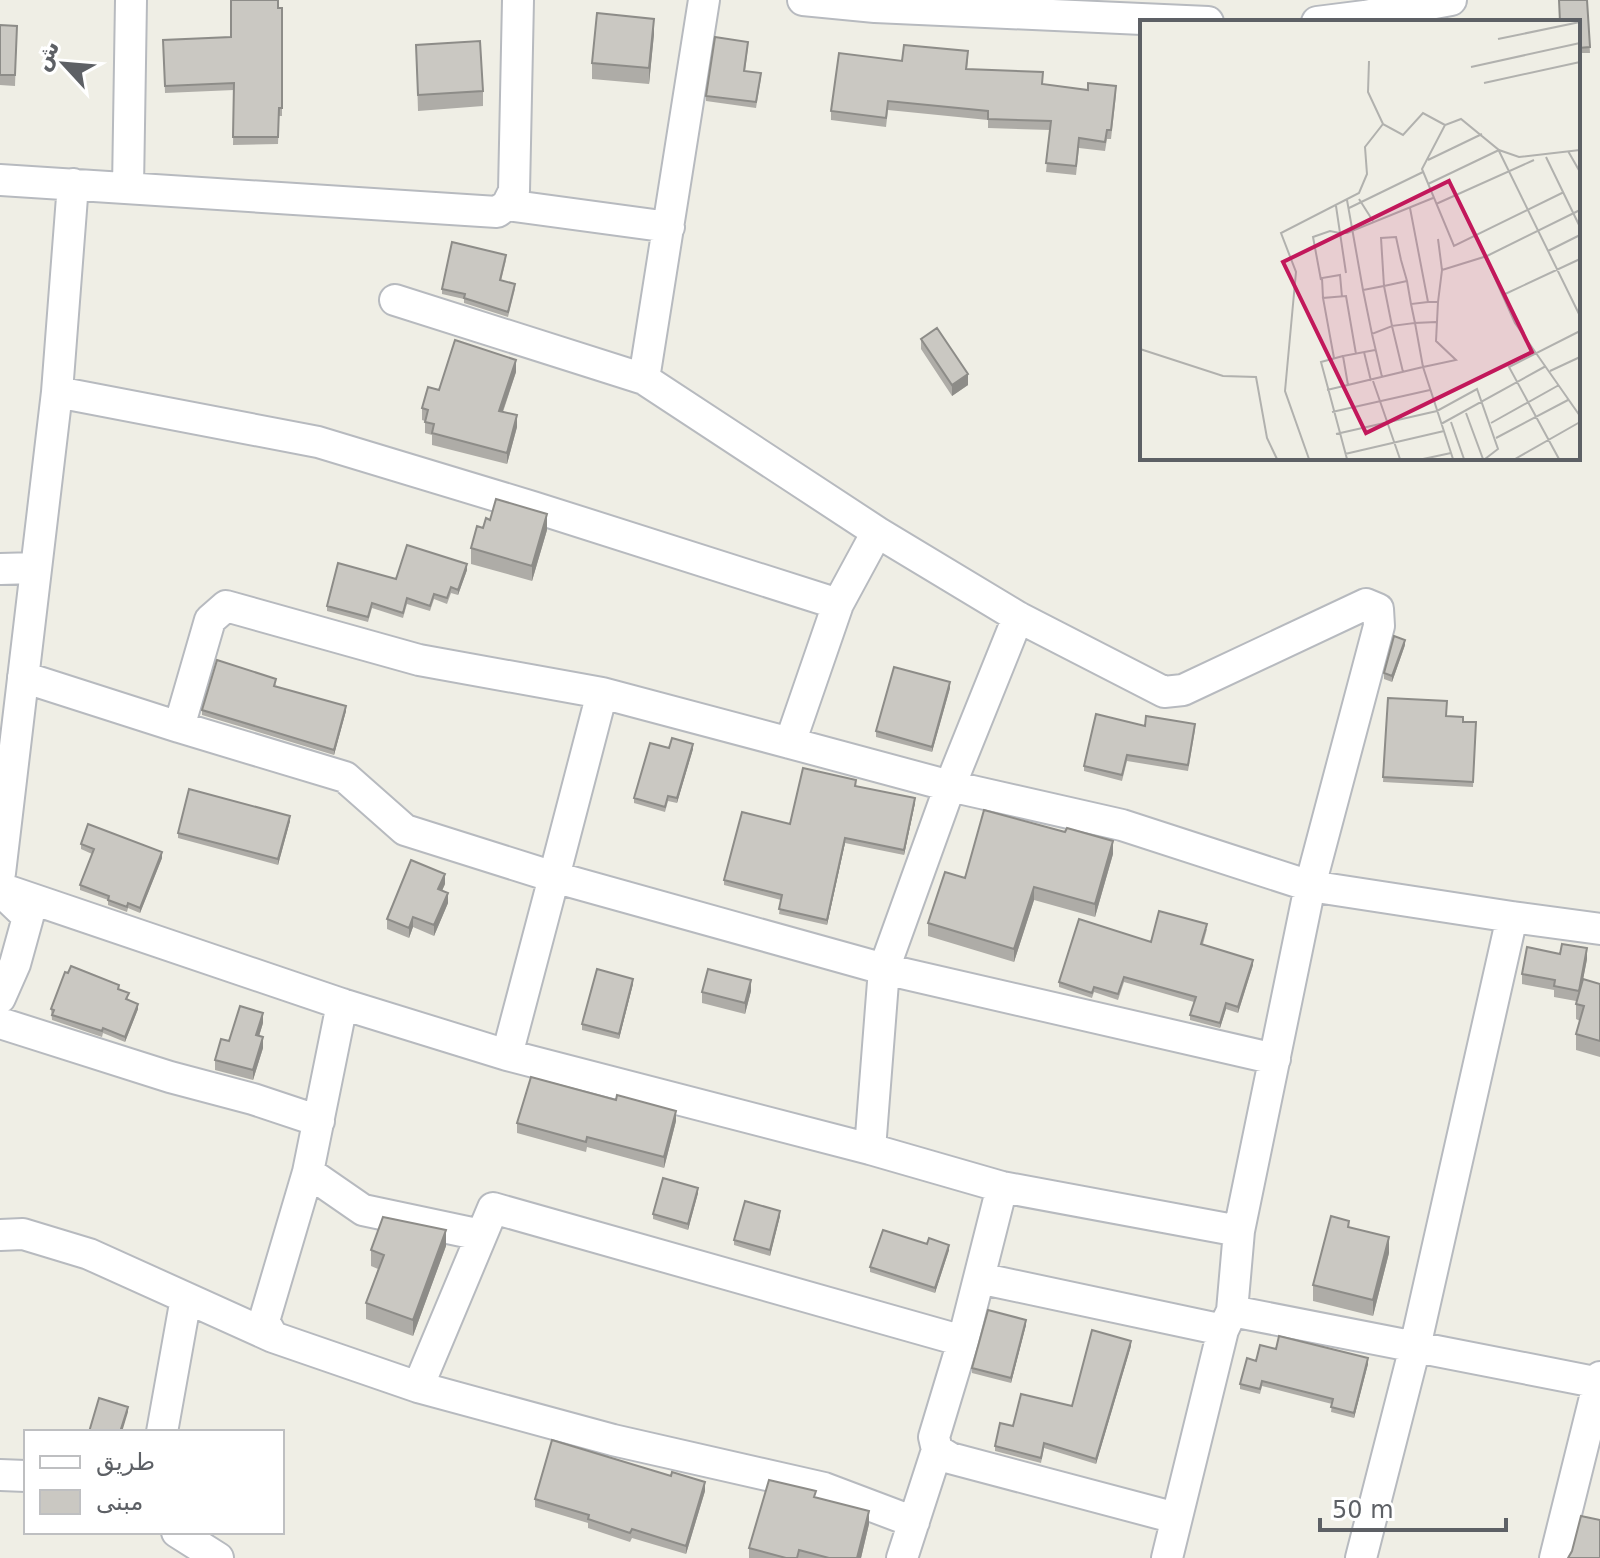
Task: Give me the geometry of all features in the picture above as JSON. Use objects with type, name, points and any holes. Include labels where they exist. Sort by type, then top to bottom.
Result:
[{"type":"street","points":[[128,188],[131,0]]},
{"type":"street","points":[[0,180],[497,212],[507,205],[514,191],[518,0]]},
{"type":"street","points":[[644,379],[704,0]]},
{"type":"street","points":[[803,0],[875,7],[1058,7],[1188,20]]},
{"type":"street","points":[[1333,20],[1451,0]]},
{"type":"street","points":[[0,873],[9,725],[23,677],[57,392],[73,184]]},
{"type":"street","points":[[507,205],[669,227]]},
{"type":"street","points":[[395,300],[644,379],[877,532],[1018,617],[1164,692],[1183,690],[1366,604],[1378,609],[1379,626],[1310,886],[1239,1231],[1228,1321],[1167,1558]]},
{"type":"street","points":[[57,392],[318,442],[838,604]]},
{"type":"street","points":[[790,743],[838,604],[877,532]]},
{"type":"street","points":[[0,569],[36,568]]},
{"type":"street","points":[[179,727],[210,620],[226,606],[419,660],[602,693],[950,786],[1122,825],[1310,886],[1600,929]]},
{"type":"street","points":[[870,1149],[884,969],[950,786],[1018,617]]},
{"type":"street","points":[[23,677],[345,777],[405,830],[554,877],[884,969],[1275,1059]]},
{"type":"street","points":[[507,1055],[602,693]]},
{"type":"street","points":[[0,889],[342,1004],[507,1055],[870,1149],[1002,1187],[1239,1231]]},
{"type":"street","points":[[0,889],[28,917],[15,964],[0,998]]},
{"type":"street","points":[[1361,1558],[1415,1347],[1512,917]]},
{"type":"street","points":[[273,1337],[264,1321],[308,1172],[342,1004]]},
{"type":"street","points":[[0,1023],[319,1121]]},
{"type":"street","points":[[308,1172],[363,1210],[481,1235]]},
{"type":"street","points":[[902,1558],[937,1450],[934,1437],[963,1341],[1002,1187]]},
{"type":"street","points":[[418,1387],[493,1208],[963,1341]]},
{"type":"street","points":[[0,1235],[23,1234],[89,1254],[273,1337],[418,1387],[613,1440],[824,1488],[914,1522]]},
{"type":"street","points":[[979,1278],[1228,1321],[1415,1347],[1600,1381],[1555,1558]]},
{"type":"street","points":[[162,1430],[186,1298]]},
{"type":"street","points":[[937,1450],[950,1458],[1176,1518]]},
{"type":"street","points":[[0,1475],[24,1476]]},
{"type":"street","points":[[180,1534],[218,1558]]},
{"type":"building","points":[[231,0],[278,0],[278,8],[282,8],[282,108],[279,108],[278,137],[233,137],[234,83],[165,86],[163,40],[231,37]]},
{"type":"building","points":[[1559,0],[1587,0],[1590,47],[1580,48],[1580,20],[1560,20]]},
{"type":"building","points":[[597,13],[654,19],[649,68],[592,63]]},
{"type":"building","points":[[0,25],[17,26],[15,75],[0,75]]},
{"type":"building","points":[[715,37],[748,42],[744,71],[761,73],[756,102],[706,96]]},
{"type":"building","points":[[480,41],[483,91],[418,95],[416,45]]},
{"type":"building","points":[[904,45],[968,51],[966,69],[1043,72],[1042,84],[1088,90],[1088,83],[1116,86],[1111,130],[1107,130],[1105,142],[1079,138],[1076,166],[1046,163],[1051,121],[988,119],[988,111],[888,101],[886,118],[831,111],[839,53],[902,61]]},
{"type":"building","points":[[452,242],[506,255],[500,280],[515,284],[508,312],[464,298],[465,294],[442,289]]},
{"type":"building","points":[[937,328],[968,374],[952,385],[921,339]]},
{"type":"building","points":[[455,340],[516,360],[499,411],[517,415],[507,453],[432,433],[434,424],[425,422],[428,410],[422,408],[428,387],[439,390]]},
{"type":"building","points":[[496,499],[547,514],[532,566],[471,548],[477,526],[483,528],[486,518],[490,520]]},
{"type":"building","points":[[407,545],[467,564],[458,590],[451,587],[447,598],[434,594],[430,606],[407,598],[403,613],[372,603],[368,617],[327,606],[338,563],[396,579]]},
{"type":"building","points":[[1394,636],[1405,640],[1392,676],[1384,673]]},
{"type":"building","points":[[217,660],[276,679],[274,686],[346,706],[334,750],[202,710]]},
{"type":"building","points":[[894,667],[950,682],[932,747],[876,731]]},
{"type":"building","points":[[1388,698],[1447,701],[1446,716],[1463,717],[1463,722],[1476,722],[1473,782],[1383,777]]},
{"type":"building","points":[[1096,714],[1145,726],[1146,716],[1195,724],[1188,765],[1127,755],[1122,775],[1084,766]]},
{"type":"building","points":[[672,738],[693,744],[677,798],[668,796],[665,807],[634,798],[650,743],[669,748]]},
{"type":"building","points":[[803,768],[856,780],[855,786],[915,798],[904,850],[845,838],[827,920],[779,909],[782,895],[724,880],[742,812],[790,824]]},
{"type":"building","points":[[189,789],[290,816],[278,859],[178,833]]},
{"type":"building","points":[[984,810],[1065,832],[1067,828],[1113,841],[1095,904],[1034,887],[1014,949],[928,923],[945,872],[965,878]]},
{"type":"building","points":[[88,824],[162,852],[140,908],[108,900],[109,896],[80,885],[94,849],[81,844]]},
{"type":"building","points":[[411,860],[445,874],[438,889],[448,893],[434,925],[413,917],[409,928],[387,919]]},
{"type":"building","points":[[1159,911],[1207,924],[1201,944],[1253,960],[1238,1007],[1226,1003],[1220,1023],[1190,1015],[1196,997],[1124,977],[1118,994],[1094,987],[1092,993],[1059,982],[1079,919],[1151,942]]},
{"type":"building","points":[[1562,944],[1587,948],[1579,991],[1554,986],[1555,980],[1522,974],[1527,947],[1560,954]]},
{"type":"building","points":[[71,966],[119,985],[118,989],[129,993],[126,999],[138,1004],[125,1037],[52,1015],[54,1010],[51,1009],[65,972],[68,973]]},
{"type":"building","points":[[597,969],[633,979],[619,1034],[582,1024]]},
{"type":"building","points":[[708,969],[751,980],[745,1003],[702,992]]},
{"type":"building","points":[[1583,979],[1600,984],[1600,1041],[1576,1034],[1584,1006],[1576,1004]]},
{"type":"building","points":[[240,1006],[263,1013],[256,1035],[263,1037],[253,1070],[215,1060],[221,1039],[229,1041]]},
{"type":"building","points":[[531,1077],[616,1100],[617,1095],[676,1111],[664,1157],[587,1137],[586,1142],[517,1123]]},
{"type":"building","points":[[663,1178],[698,1188],[688,1224],[653,1214]]},
{"type":"building","points":[[745,1201],[780,1211],[770,1250],[734,1240]]},
{"type":"building","points":[[1331,1216],[1349,1221],[1348,1227],[1389,1237],[1373,1300],[1313,1285]]},
{"type":"building","points":[[383,1217],[446,1230],[413,1320],[366,1303],[384,1255],[371,1250]]},
{"type":"building","points":[[883,1230],[927,1244],[929,1238],[949,1245],[935,1288],[870,1267]]},
{"type":"building","points":[[988,1310],[1026,1320],[1011,1378],[972,1368]]},
{"type":"building","points":[[1092,1330],[1131,1341],[1096,1459],[1044,1443],[1041,1458],[995,1446],[1000,1423],[1013,1426],[1021,1394],[1072,1406]]},
{"type":"building","points":[[1279,1336],[1368,1358],[1354,1413],[1331,1407],[1333,1399],[1262,1381],[1260,1389],[1240,1384],[1247,1358],[1256,1361],[1260,1345],[1276,1349]]},
{"type":"building","points":[[99,1398],[128,1407],[121,1430],[90,1430]]},
{"type":"building","points":[[552,1440],[671,1476],[672,1472],[705,1482],[686,1546],[632,1529],[630,1533],[588,1519],[589,1515],[535,1499]]},
{"type":"building","points":[[769,1480],[816,1491],[814,1497],[869,1511],[857,1558],[829,1558],[799,1550],[797,1558],[786,1558],[749,1548]]},
{"type":"building","points":[[1581,1516],[1600,1520],[1600,1558],[1568,1558]]}]
